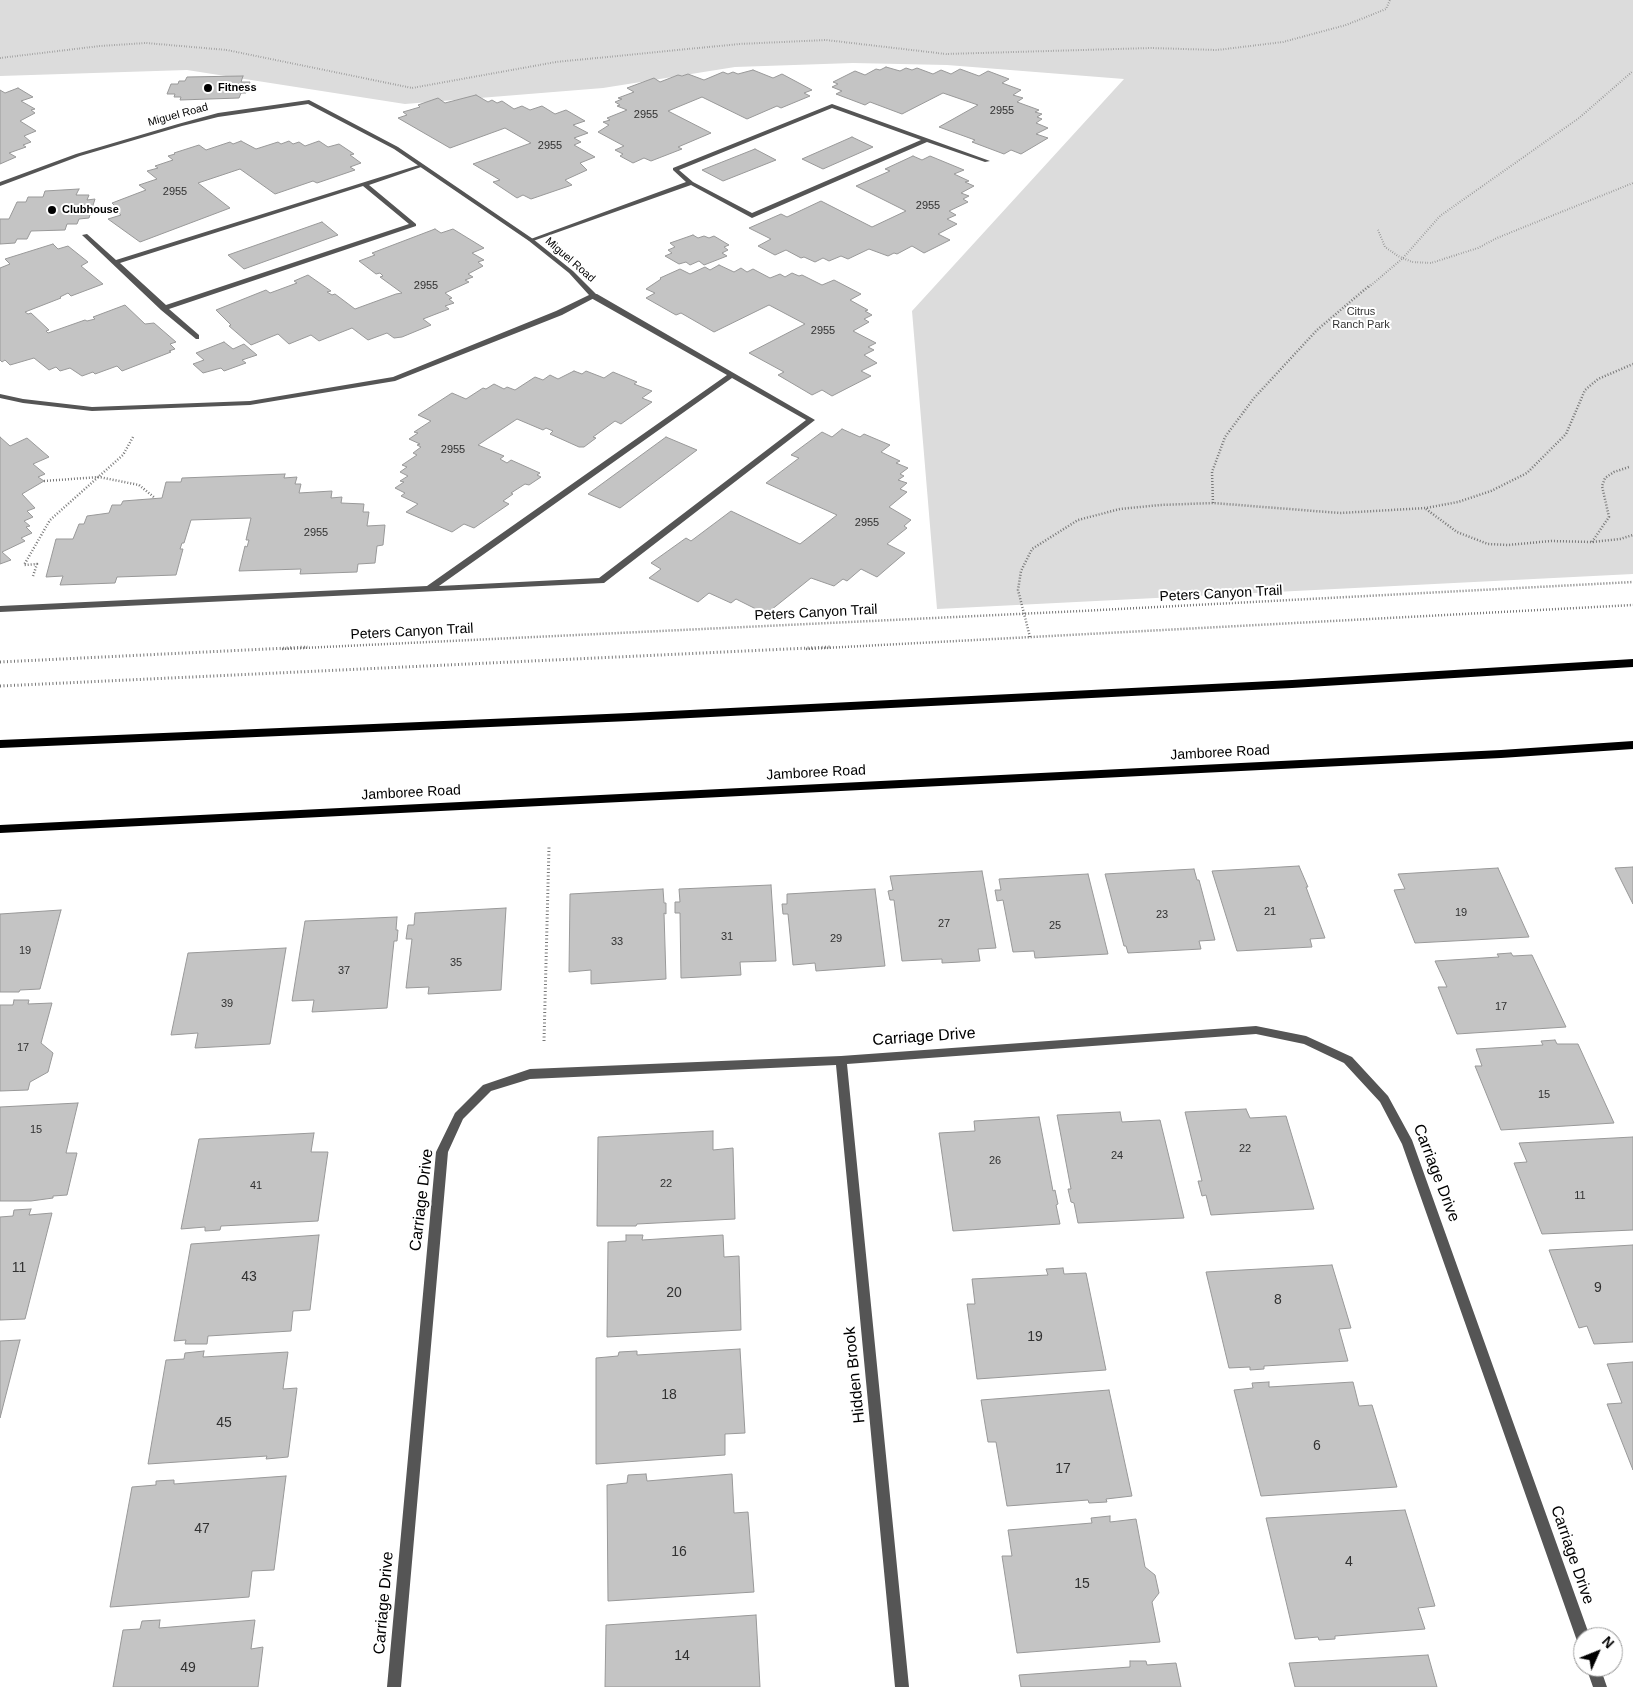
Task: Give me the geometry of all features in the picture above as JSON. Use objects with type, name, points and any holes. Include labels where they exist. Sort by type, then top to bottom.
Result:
[{"type":"main road","points":[[0,744],[659,716],[1292,684],[1633,664]]},
{"type":"main road","name":"Jamboree Road","points":[[0,829],[1501,754],[1633,745]]},
{"type":"street","name":"Miguel Road","points":[[0,184],[78,156],[180,125],[218,115],[309,102],[396,148],[531,240],[571,272],[594,296],[559,313],[395,380],[250,402],[92,409],[23,401],[0,396]]},
{"type":"street","points":[[926,140],[752,216],[691,182],[675,169],[832,106],[987,161]]},
{"type":"street","points":[[116,262],[421,166]]},
{"type":"street","points":[[531,240],[691,182]]},
{"type":"street","points":[[164,308],[414,225],[364,184]]},
{"type":"street","points":[[85,235],[196,337]]},
{"type":"street","points":[[0,609],[601,581],[811,420],[594,296]]},
{"type":"street","points":[[429,589],[732,375]]},
{"type":"street","name":"Carriage Drive","points":[[394,1687],[442,1152],[460,1116],[487,1088],[530,1074],[841,1060],[1256,1030],[1306,1040],[1348,1060],[1384,1098],[1408,1143],[1579,1627]]},
{"type":"street","name":"Hidden Brook","points":[[841,1060],[902,1687]]},
{"type":"path","points":[[0,58],[100,46],[146,43],[227,50],[412,88],[556,62],[738,44],[797,41],[826,40],[946,54],[1151,48],[1217,50],[1284,42],[1346,25],[1386,10],[1390,0]]},
{"type":"path","points":[[1213,503],[1212,472],[1225,437],[1254,398],[1317,330],[1404,258],[1440,216],[1579,118],[1633,71]]},
{"type":"path","points":[[1378,230],[1385,247],[1412,262],[1431,263],[1478,248],[1497,238],[1633,183]]},
{"type":"path","points":[[1030,637],[1018,590],[1022,571],[1032,548],[1055,532],[1078,520],[1120,509],[1160,505],[1213,503],[1340,513],[1426,508],[1466,499],[1526,474],[1566,434],[1585,390],[1598,379],[1633,364]]},
{"type":"path","points":[[22,608],[37,564],[24,565],[50,520],[123,455],[135,434]]},
{"type":"path","points":[[1592,542],[1609,517],[1602,486],[1606,478],[1614,472],[1629,466]]},
{"type":"path","points":[[44,481],[99,477],[139,484],[155,498]]},
{"type":"path","points":[[1426,508],[1457,532],[1488,544],[1508,546],[1551,541],[1592,542],[1620,539],[1633,535]]},
{"type":"path","name":"Peters Canyon Trail","points":[[0,662],[1024,614],[1633,582]]},
{"type":"path","points":[[0,686],[630,658],[1633,605]]},
{"type":"path","points":[[543,1074],[549,847]]},
{"type":"green space","name":"Citrus Ranch Park","points":[[0,0],[1633,0],[1633,574],[937,609],[912,311],[1124,79],[947,65],[853,63],[735,67],[603,88],[405,104],[187,70],[0,76]]},
{"type":"building","points":[[886,67],[900,71],[906,68],[912,70],[917,68],[933,74],[941,70],[951,74],[960,69],[979,76],[988,71],[1009,79],[1002,83],[1021,90],[1013,95],[1023,98],[1017,102],[1039,110],[1035,112],[1042,114],[1037,117],[1042,119],[1036,123],[1048,128],[1036,134],[1048,138],[1021,154],[1011,150],[1004,154],[972,142],[975,140],[939,127],[978,105],[943,93],[902,114],[870,102],[865,105],[836,94],[842,91],[832,87],[838,84],[833,82],[855,71],[865,75],[876,69],[880,70]]},
{"type":"building","points":[[753,70],[773,78],[782,74],[812,90],[804,93],[810,96],[781,108],[777,106],[747,119],[702,97],[668,111],[711,133],[678,147],[682,149],[651,161],[644,158],[633,163],[620,156],[623,154],[615,150],[624,146],[598,132],[609,125],[603,122],[610,120],[607,118],[627,110],[617,106],[620,105],[615,102],[622,99],[618,98],[634,92],[627,88],[654,78],[660,82],[678,75],[688,74],[704,80],[723,72],[738,74]]},
{"type":"building","name":"Fitness","points":[[243,76],[241,82],[250,82],[246,93],[241,93],[239,98],[180,100],[181,97],[174,97],[175,94],[167,94],[171,84],[185,81],[187,77]]},
{"type":"building","points":[[18,88],[33,97],[21,101],[35,109],[31,110],[35,113],[20,121],[36,131],[24,136],[31,142],[23,145],[26,147],[9,153],[16,157],[0,164],[0,90],[5,93]]},
{"type":"building","points":[[476,95],[488,102],[492,100],[497,103],[502,101],[514,109],[522,106],[530,110],[542,106],[555,114],[566,110],[585,121],[573,125],[588,133],[574,138],[581,142],[574,145],[595,157],[580,163],[587,170],[565,180],[572,185],[531,199],[523,195],[517,198],[493,182],[500,180],[473,164],[531,143],[505,128],[450,148],[398,118],[407,115],[403,112],[420,107],[418,105],[438,98],[445,103]]},
{"type":"building","points":[[852,137],[873,147],[823,169],[802,159]]},
{"type":"building","points":[[241,141],[256,149],[278,142],[281,144],[289,141],[293,144],[299,142],[305,146],[319,141],[328,147],[339,144],[354,154],[350,155],[361,163],[350,167],[355,170],[317,183],[313,181],[275,194],[240,169],[198,183],[230,208],[140,242],[108,219],[121,215],[113,208],[116,207],[112,203],[146,190],[139,185],[157,179],[147,171],[158,168],[155,166],[173,160],[168,156],[199,145],[206,150],[230,142],[233,144]]},
{"type":"building","points":[[755,149],[776,160],[723,181],[702,170]]},
{"type":"building","points":[[913,156],[922,160],[930,156],[964,170],[954,174],[969,181],[965,182],[974,186],[961,193],[969,196],[963,199],[968,202],[949,211],[956,215],[947,219],[957,224],[938,234],[950,240],[924,253],[912,246],[897,254],[894,253],[888,256],[869,249],[848,259],[841,256],[829,261],[823,258],[815,262],[804,257],[801,258],[786,250],[775,255],[758,246],[771,239],[749,228],[781,214],[787,217],[821,201],[872,227],[906,211],[856,186],[890,171],[885,169]]},
{"type":"building","name":"Clubhouse","points":[[79,189],[76,195],[89,195],[87,200],[95,199],[89,218],[79,219],[77,224],[67,224],[65,230],[31,231],[27,239],[17,239],[15,243],[0,244],[0,219],[9,219],[17,202],[26,202],[28,197],[43,197],[45,191]]},
{"type":"building","points":[[322,222],[338,235],[244,269],[228,255]]},
{"type":"building","points":[[435,229],[441,233],[453,229],[484,248],[472,253],[484,260],[478,262],[483,266],[468,274],[473,277],[465,280],[469,282],[445,293],[452,298],[449,299],[454,303],[445,306],[449,309],[423,319],[431,325],[402,337],[394,338],[387,333],[368,340],[352,328],[319,341],[311,335],[289,344],[278,334],[251,345],[229,326],[231,325],[216,310],[266,290],[270,293],[297,283],[294,281],[308,275],[331,291],[327,292],[332,295],[335,294],[355,309],[402,293],[380,277],[383,276],[380,273],[376,274],[359,261],[375,255],[372,253]]},
{"type":"building","points":[[693,235],[698,238],[714,236],[729,245],[724,247],[728,250],[722,253],[727,256],[704,265],[699,261],[690,265],[686,262],[679,264],[665,256],[672,253],[668,250],[675,247],[670,243]]},
{"type":"building","points":[[53,244],[58,249],[68,246],[88,262],[81,266],[103,284],[71,296],[68,293],[61,298],[25,312],[31,313],[49,330],[46,331],[48,333],[85,320],[95,319],[93,317],[125,305],[145,324],[154,323],[176,342],[170,344],[175,349],[122,371],[117,366],[95,374],[93,372],[82,376],[70,368],[60,371],[56,367],[49,370],[34,358],[10,365],[5,360],[2,362],[0,360],[0,268],[10,264],[5,259]]},
{"type":"building","points":[[719,265],[734,272],[741,268],[747,272],[753,269],[770,278],[780,274],[785,277],[792,273],[799,276],[802,275],[822,285],[834,280],[861,294],[850,300],[868,310],[865,311],[872,315],[864,319],[869,322],[853,331],[876,343],[868,347],[874,350],[864,355],[877,363],[861,371],[871,376],[832,396],[822,390],[812,395],[778,375],[784,372],[749,353],[805,324],[769,305],[714,332],[681,313],[676,315],[646,298],[655,293],[646,289],[660,278],[680,269],[690,274],[705,267],[710,270]]},
{"type":"building","points":[[224,342],[233,349],[244,344],[257,355],[242,360],[246,363],[224,371],[221,368],[203,373],[193,364],[204,360],[196,353]]},
{"type":"building","points":[[574,371],[582,374],[586,371],[604,378],[613,372],[637,382],[634,384],[652,391],[642,398],[652,402],[621,424],[615,421],[593,437],[596,438],[584,447],[579,447],[550,434],[553,431],[546,428],[543,430],[517,419],[478,445],[504,456],[500,459],[507,463],[511,460],[540,473],[537,475],[541,477],[511,493],[513,494],[503,501],[509,504],[474,528],[464,524],[452,532],[406,512],[418,504],[401,496],[405,493],[395,488],[404,482],[400,481],[408,476],[400,472],[407,467],[402,465],[417,455],[413,453],[421,447],[417,445],[420,444],[409,439],[418,433],[414,432],[431,421],[418,415],[452,393],[466,399],[483,388],[486,389],[494,384],[504,389],[507,387],[515,390],[535,377],[543,380],[550,375],[558,379]]},
{"type":"building","points":[[842,429],[860,437],[864,434],[890,445],[881,452],[900,461],[896,463],[908,468],[900,474],[904,476],[898,480],[907,483],[900,489],[907,492],[889,507],[911,520],[904,526],[907,528],[887,544],[905,553],[877,577],[861,569],[847,581],[843,579],[834,586],[811,578],[766,614],[736,599],[731,603],[709,593],[698,602],[649,578],[661,569],[651,563],[686,538],[691,541],[731,511],[800,544],[837,515],[766,483],[799,458],[791,455],[822,432],[832,437]]},
{"type":"building","points":[[0,437],[10,446],[27,438],[49,457],[33,464],[45,474],[38,477],[44,481],[22,494],[35,508],[27,511],[33,517],[24,521],[30,526],[26,527],[32,533],[21,538],[25,541],[2,552],[11,560],[0,564]]},
{"type":"building","points":[[666,437],[697,450],[620,508],[588,494]]},
{"type":"building","points":[[285,474],[284,478],[297,477],[295,484],[301,484],[299,493],[332,491],[331,498],[342,497],[341,503],[364,504],[363,512],[369,512],[367,526],[385,525],[383,545],[377,546],[375,563],[358,564],[357,572],[300,574],[301,569],[239,571],[245,546],[247,547],[249,540],[246,540],[251,518],[191,520],[184,543],[182,543],[180,549],[183,549],[176,575],[117,577],[115,583],[60,585],[63,576],[46,577],[56,539],[73,539],[79,524],[84,524],[87,516],[109,513],[112,505],[121,505],[123,501],[162,498],[166,482],[181,482],[182,478]]},
{"type":"building","points":[[1299,866],[1325,938],[1310,939],[1312,947],[1237,951],[1212,871]]},
{"type":"building","points":[[1633,867],[1633,904],[1615,868]]},
{"type":"building","points":[[1498,868],[1529,937],[1415,943],[1394,890],[1405,889],[1398,874]]},
{"type":"building","points":[[1194,869],[1197,880],[1199,880],[1215,940],[1199,941],[1201,949],[1128,953],[1126,946],[1124,946],[1105,874]]},
{"type":"building","points":[[982,871],[996,948],[978,949],[980,961],[942,963],[942,959],[902,961],[894,900],[890,900],[888,891],[893,890],[890,876]]},
{"type":"building","points":[[1088,874],[1108,954],[1035,958],[1034,951],[1013,952],[1003,900],[997,901],[995,890],[1001,890],[999,879]]},
{"type":"building","points":[[771,885],[776,961],[740,962],[741,975],[681,978],[680,913],[675,913],[675,902],[680,902],[679,889]]},
{"type":"building","points":[[663,889],[664,903],[666,903],[666,914],[664,913],[666,979],[591,984],[591,970],[569,972],[570,894]]},
{"type":"building","points":[[875,889],[885,966],[816,971],[815,963],[793,965],[788,914],[783,914],[782,904],[787,904],[787,894]]},
{"type":"building","points":[[506,908],[501,990],[428,994],[429,987],[406,988],[412,939],[406,939],[408,925],[414,925],[415,913]]},
{"type":"building","points":[[61,910],[40,989],[0,992],[0,914]]},
{"type":"building","points":[[397,917],[397,941],[394,941],[387,1008],[312,1012],[314,1000],[292,1001],[305,921]]},
{"type":"building","points":[[286,948],[270,1044],[195,1048],[198,1033],[171,1035],[188,953]]},
{"type":"building","points":[[1511,953],[1513,956],[1532,955],[1566,1027],[1457,1034],[1438,987],[1447,987],[1435,961],[1499,957],[1497,954]]},
{"type":"building","points":[[14,1000],[29,1000],[28,1004],[52,1003],[41,1043],[53,1053],[48,1072],[30,1082],[28,1090],[0,1091],[0,1005],[13,1005]]},
{"type":"building","points":[[1555,1040],[1557,1044],[1578,1044],[1614,1123],[1501,1130],[1475,1066],[1482,1066],[1476,1049],[1543,1045],[1541,1041]]},
{"type":"building","points":[[78,1103],[66,1153],[77,1153],[67,1195],[31,1201],[0,1201],[0,1107]]},
{"type":"building","points":[[1246,1109],[1250,1118],[1286,1116],[1314,1209],[1211,1215],[1206,1195],[1202,1196],[1198,1181],[1202,1181],[1185,1112]]},
{"type":"building","points":[[1120,1112],[1122,1122],[1160,1120],[1184,1218],[1078,1223],[1074,1203],[1071,1202],[1068,1189],[1071,1189],[1057,1115]]},
{"type":"building","points":[[1039,1117],[1053,1191],[1055,1190],[1058,1204],[1056,1205],[1060,1224],[953,1231],[939,1133],[975,1131],[974,1121]]},
{"type":"building","points":[[713,1131],[713,1150],[733,1148],[735,1219],[637,1224],[636,1226],[597,1226],[598,1137]]},
{"type":"building","points":[[314,1133],[311,1152],[328,1152],[318,1221],[221,1226],[220,1230],[205,1231],[205,1227],[181,1229],[199,1139]]},
{"type":"building","points":[[1633,1137],[1633,1230],[1542,1234],[1514,1163],[1527,1162],[1519,1143]]},
{"type":"building","points":[[31,1209],[29,1215],[52,1213],[25,1319],[0,1320],[0,1217],[13,1216],[14,1210]]},
{"type":"building","points":[[319,1235],[310,1310],[293,1311],[291,1331],[208,1336],[207,1344],[185,1344],[186,1340],[174,1341],[191,1244]]},
{"type":"building","points":[[626,1235],[643,1235],[642,1240],[723,1235],[724,1257],[739,1256],[741,1330],[607,1337],[608,1242],[626,1241]]},
{"type":"building","points":[[1633,1245],[1633,1342],[1594,1344],[1587,1326],[1579,1328],[1549,1250]]},
{"type":"building","points":[[1332,1265],[1351,1328],[1339,1329],[1348,1361],[1264,1366],[1264,1369],[1250,1370],[1250,1367],[1229,1368],[1206,1272]]},
{"type":"building","points":[[1063,1268],[1064,1274],[1086,1273],[1106,1370],[977,1379],[967,1304],[975,1304],[972,1279],[1048,1275],[1046,1269]]},
{"type":"building","points":[[20,1340],[0,1418],[0,1341]]},
{"type":"building","points":[[740,1349],[745,1433],[725,1434],[725,1455],[596,1464],[596,1358],[618,1356],[619,1352],[637,1351],[637,1355]]},
{"type":"building","points":[[204,1351],[203,1357],[288,1352],[283,1389],[297,1388],[288,1457],[266,1459],[267,1456],[148,1464],[166,1360],[184,1359],[185,1353]]},
{"type":"building","points":[[1633,1362],[1633,1470],[1607,1404],[1622,1403],[1607,1364]]},
{"type":"building","points":[[1269,1382],[1269,1387],[1353,1382],[1359,1406],[1372,1405],[1397,1487],[1261,1496],[1234,1390],[1253,1388],[1252,1383]]},
{"type":"building","points":[[1109,1390],[1132,1496],[1106,1499],[1107,1502],[1089,1503],[1088,1500],[1007,1506],[996,1442],[988,1442],[981,1400]]},
{"type":"building","points":[[646,1474],[647,1481],[732,1474],[734,1513],[748,1512],[754,1592],[608,1601],[607,1485],[627,1483],[628,1475]]},
{"type":"building","points":[[286,1476],[274,1570],[252,1571],[249,1597],[110,1607],[132,1487],[156,1485],[156,1481],[174,1480],[174,1484]]},
{"type":"building","points":[[1405,1510],[1435,1606],[1418,1608],[1425,1629],[1335,1636],[1335,1639],[1319,1640],[1318,1637],[1295,1639],[1266,1518]]},
{"type":"building","points":[[1110,1516],[1110,1522],[1136,1519],[1145,1567],[1155,1575],[1159,1593],[1152,1602],[1160,1642],[1017,1653],[1002,1556],[1012,1556],[1008,1530],[1092,1523],[1091,1518]]},
{"type":"building","points":[[756,1615],[760,1687],[605,1687],[606,1625]]},
{"type":"building","points":[[160,1620],[159,1628],[255,1620],[251,1649],[263,1647],[258,1687],[113,1687],[123,1630],[140,1629],[142,1621]]},
{"type":"building","points":[[1428,1655],[1437,1687],[1295,1687],[1289,1663]]},
{"type":"building","points":[[1130,1661],[1146,1661],[1147,1665],[1176,1663],[1181,1687],[1021,1687],[1019,1675],[1130,1667]]},
{"type":"place","name":"Fitness","points":[[208,88]]},
{"type":"place","name":"Clubhouse","points":[[52,210]]}]
